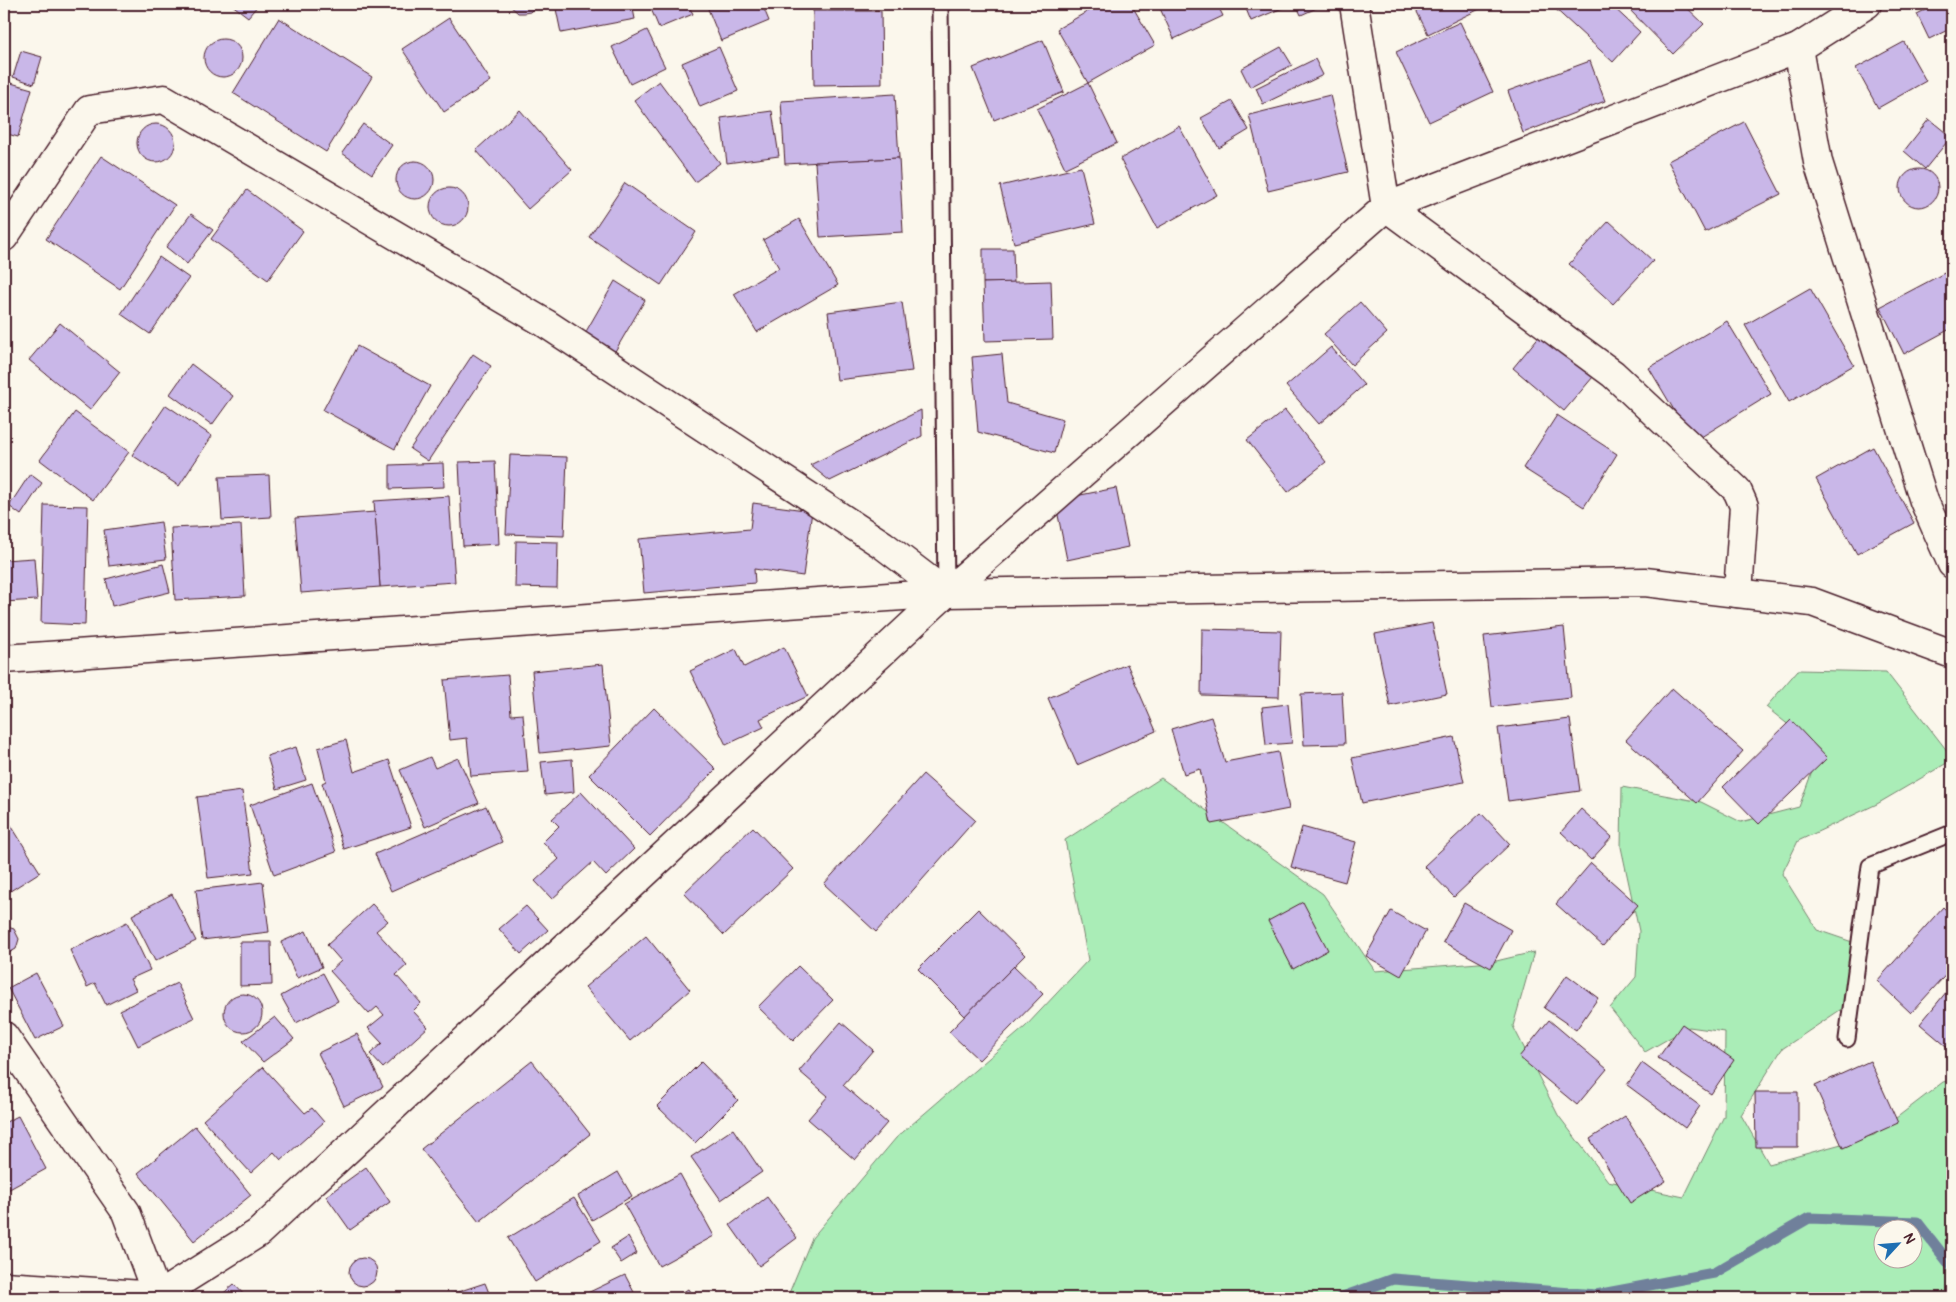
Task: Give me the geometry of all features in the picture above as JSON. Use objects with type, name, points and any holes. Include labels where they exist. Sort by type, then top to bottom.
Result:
[{"type":"street","points":[[1354,4],[1386,207],[1613,374],[1737,490],[1744,506],[1738,593]]},
{"type":"street","points":[[4,1286],[158,1297],[258,1232],[946,593],[1386,207],[1798,48],[1867,4]]},
{"type":"street","points":[[1798,48],[1818,162],[1924,501],[1952,564]]},
{"type":"street","points":[[4,237],[89,110],[164,99],[545,323],[882,544],[946,593]]},
{"type":"street","points":[[4,659],[946,593],[1645,582],[1812,602],[1952,654]]},
{"type":"street","points":[[4,1036],[126,1212],[158,1297]]},
{"type":"lane","points":[[940,4],[946,593]]},
{"type":"lane","points":[[1847,1039],[1870,866],[1952,833]]},
{"type":"green space","points":[[1798,670],[1886,672],[1952,757],[1952,760],[1877,804],[1798,841],[1782,874],[1817,930],[1867,947],[1846,1006],[1782,1049],[1741,1115],[1769,1164],[1874,1135],[1943,1082],[1952,1080],[1952,1298],[787,1298],[812,1238],[896,1138],[1025,1027],[1088,960],[1065,840],[1161,778],[1323,894],[1375,971],[1492,962],[1534,952],[1513,1026],[1558,1115],[1608,1181],[1684,1197],[1724,1116],[1725,1032],[1689,1027],[1645,1052],[1610,1008],[1636,977],[1639,931],[1621,847],[1622,787],[1701,802],[1741,822],[1799,807],[1820,750],[1766,707]]},
{"type":"building","points":[[231,4],[259,4],[248,17]]},
{"type":"building","points":[[508,4],[538,4],[530,12],[518,13]]},
{"type":"building","points":[[555,4],[632,4],[635,19],[561,33]]},
{"type":"building","points":[[649,4],[688,4],[693,14],[659,28]]},
{"type":"building","points":[[706,4],[762,4],[769,21],[721,41]]},
{"type":"building","points":[[1096,4],[1131,4],[1155,45],[1088,83],[1057,29],[1097,6]]},
{"type":"building","points":[[1158,4],[1217,4],[1223,16],[1174,39]]},
{"type":"building","points":[[1244,4],[1292,4],[1251,21]]},
{"type":"building","points":[[1296,4],[1320,4],[1321,6],[1301,15]]},
{"type":"building","points":[[1413,4],[1490,4],[1428,34]]},
{"type":"building","points":[[1550,4],[1610,4],[1640,32],[1613,62]]},
{"type":"building","points":[[1624,4],[1683,4],[1704,24],[1673,54]]},
{"type":"building","points":[[1937,4],[1952,4],[1952,28],[1929,39],[1917,14]]},
{"type":"building","points":[[813,11],[881,11],[882,84],[814,85]]},
{"type":"building","points":[[279,18],[372,77],[326,152],[233,93]]},
{"type":"building","points":[[449,18],[491,81],[444,112],[402,49]]},
{"type":"building","points":[[1460,22],[1493,92],[1429,122],[1396,52]]},
{"type":"building","points":[[647,30],[665,67],[630,84],[612,47]]},
{"type":"building","points":[[223,39],[237,44],[242,58],[237,72],[223,77],[209,72],[204,58],[209,44]]},
{"type":"building","points":[[1043,40],[1064,92],[994,120],[973,68]]},
{"type":"building","points":[[1904,42],[1926,81],[1878,108],[1856,68]]},
{"type":"building","points":[[719,47],[738,91],[700,107],[682,63]]},
{"type":"building","points":[[1281,47],[1292,65],[1250,87],[1241,69]]},
{"type":"building","points":[[21,51],[42,57],[34,84],[13,77]]},
{"type":"building","points":[[1315,59],[1323,75],[1263,104],[1256,88]]},
{"type":"building","points":[[1590,61],[1605,101],[1523,133],[1508,91]]},
{"type":"building","points":[[4,81],[32,89],[18,137],[4,133]]},
{"type":"building","points":[[659,81],[720,163],[695,182],[634,100]]},
{"type":"building","points":[[1088,83],[1117,143],[1065,168],[1037,109]]},
{"type":"building","points":[[895,94],[899,158],[785,164],[781,101]]},
{"type":"building","points":[[1330,95],[1348,172],[1268,191],[1249,115]]},
{"type":"building","points":[[1232,101],[1249,130],[1219,148],[1201,118]]},
{"type":"building","points":[[520,110],[572,170],[528,209],[476,150]]},
{"type":"building","points":[[772,111],[779,156],[727,163],[721,118]]},
{"type":"building","points":[[1929,119],[1951,137],[1925,169],[1904,151]]},
{"type":"building","points":[[1744,122],[1781,194],[1705,232],[1668,161]]},
{"type":"building","points":[[156,124],[170,129],[175,143],[170,157],[156,162],[142,157],[137,143],[142,129]]},
{"type":"building","points":[[363,124],[392,145],[372,174],[342,153]]},
{"type":"building","points":[[1179,126],[1217,195],[1157,228],[1120,159]]},
{"type":"building","points":[[101,156],[175,205],[120,289],[46,239]]},
{"type":"building","points":[[899,158],[903,232],[820,237],[815,162]]},
{"type":"building","points":[[415,161],[429,166],[434,180],[429,194],[415,199],[401,194],[396,180],[401,166]]},
{"type":"building","points":[[1081,167],[1095,224],[1014,243],[1000,186]]},
{"type":"building","points":[[1919,169],[1932,175],[1938,188],[1932,201],[1919,207],[1906,201],[1900,188],[1906,175]]},
{"type":"building","points":[[625,183],[696,232],[661,285],[589,237]]},
{"type":"building","points":[[449,188],[463,193],[468,207],[463,221],[449,226],[435,221],[430,207],[435,193]]},
{"type":"building","points":[[247,190],[303,231],[268,280],[211,239]]},
{"type":"building","points":[[191,214],[213,230],[187,264],[166,247]]},
{"type":"building","points":[[799,219],[838,285],[757,332],[734,294],[779,268],[763,240]]},
{"type":"building","points":[[1609,221],[1653,261],[1613,304],[1569,264]]},
{"type":"building","points":[[983,249],[1013,249],[1014,283],[983,283]]},
{"type":"building","points":[[159,257],[189,278],[150,334],[121,314]]},
{"type":"building","points":[[1952,269],[1952,328],[1904,354],[1880,307]]},
{"type":"building","points":[[615,281],[645,300],[614,353],[584,335]]},
{"type":"building","points":[[1051,281],[1053,339],[985,341],[983,283]]},
{"type":"building","points":[[1810,288],[1854,365],[1789,402],[1745,325]]},
{"type":"building","points":[[902,302],[912,371],[837,380],[828,312]]},
{"type":"building","points":[[1360,302],[1387,333],[1352,365],[1324,334]]},
{"type":"building","points":[[1727,321],[1771,394],[1693,442],[1649,368]]},
{"type":"building","points":[[60,323],[120,372],[90,410],[29,360]]},
{"type":"building","points":[[1541,334],[1593,377],[1564,411],[1513,368]]},
{"type":"building","points":[[357,346],[430,386],[395,449],[323,410]]},
{"type":"building","points":[[1331,347],[1364,385],[1319,424],[1286,386]]},
{"type":"building","points":[[473,354],[491,366],[428,461],[410,449]]},
{"type":"building","points":[[1002,354],[1007,403],[1063,419],[1054,453],[978,432],[972,357]]},
{"type":"building","points":[[191,364],[233,396],[212,425],[170,394]]},
{"type":"building","points":[[166,405],[212,436],[179,486],[132,455]]},
{"type":"building","points":[[921,410],[922,436],[830,481],[810,465]]},
{"type":"building","points":[[1285,410],[1326,462],[1288,492],[1247,440]]},
{"type":"building","points":[[75,412],[129,452],[93,500],[40,460]]},
{"type":"building","points":[[1557,415],[1617,454],[1584,507],[1523,468]]},
{"type":"building","points":[[1873,447],[1914,523],[1857,554],[1816,479]]},
{"type":"building","points":[[510,455],[567,457],[564,536],[506,534]]},
{"type":"building","points":[[495,461],[499,544],[463,546],[459,462]]},
{"type":"building","points":[[443,463],[444,487],[390,489],[390,465]]},
{"type":"building","points":[[30,474],[42,483],[21,515],[9,506]]},
{"type":"building","points":[[269,475],[271,517],[222,520],[219,477]]},
{"type":"building","points":[[1116,488],[1128,547],[1067,560],[1055,500]]},
{"type":"building","points":[[449,496],[455,582],[380,587],[374,501]]},
{"type":"building","points":[[753,503],[812,511],[803,576],[754,569],[755,583],[644,593],[639,539],[750,529]]},
{"type":"building","points":[[44,505],[88,506],[85,625],[41,623]]},
{"type":"building","points":[[375,512],[380,587],[301,593],[295,518]]},
{"type":"building","points":[[161,522],[166,559],[109,566],[104,530]]},
{"type":"building","points":[[241,525],[245,596],[175,600],[171,528]]},
{"type":"building","points":[[516,541],[558,542],[557,588],[515,587]]},
{"type":"building","points":[[34,558],[37,600],[4,602],[4,560]]},
{"type":"building","points":[[163,564],[170,592],[112,606],[106,579]]},
{"type":"building","points":[[1432,623],[1447,694],[1390,706],[1375,634]]},
{"type":"building","points":[[1564,627],[1571,698],[1492,707],[1484,636]]},
{"type":"building","points":[[1202,629],[1281,631],[1279,697],[1201,695]]},
{"type":"building","points":[[784,647],[808,696],[760,719],[764,727],[726,745],[690,671],[736,649],[744,667]]},
{"type":"building","points":[[603,664],[611,746],[540,753],[532,671]]},
{"type":"building","points":[[1127,664],[1156,731],[1077,765],[1048,698]]},
{"type":"building","points":[[508,675],[511,715],[523,714],[528,772],[471,776],[467,738],[450,740],[444,680]]},
{"type":"building","points":[[1672,688],[1743,751],[1697,803],[1626,740]]},
{"type":"building","points":[[1342,692],[1345,744],[1304,745],[1301,694]]},
{"type":"building","points":[[1288,704],[1292,743],[1266,745],[1262,707]]},
{"type":"building","points":[[654,708],[716,769],[650,836],[589,775]]},
{"type":"building","points":[[1211,717],[1225,762],[1278,752],[1289,809],[1211,824],[1200,769],[1184,774],[1171,729]]},
{"type":"building","points":[[1570,719],[1580,791],[1508,801],[1498,728]]},
{"type":"building","points":[[1791,720],[1827,758],[1759,824],[1723,787]]},
{"type":"building","points":[[1454,737],[1464,782],[1362,803],[1352,758]]},
{"type":"building","points":[[346,740],[354,772],[389,760],[411,827],[344,849],[322,783],[326,781],[318,748]]},
{"type":"building","points":[[296,747],[306,780],[277,789],[267,756]]},
{"type":"building","points":[[430,757],[435,768],[458,758],[479,803],[425,827],[400,770]]},
{"type":"building","points":[[572,759],[574,792],[545,795],[541,762]]},
{"type":"building","points":[[923,774],[975,820],[876,932],[824,884]]},
{"type":"building","points":[[312,783],[336,852],[274,875],[250,805]]},
{"type":"building","points":[[242,791],[253,873],[208,878],[197,797]]},
{"type":"building","points":[[581,792],[634,849],[606,876],[593,862],[552,899],[535,881],[559,859],[543,842],[559,826],[552,819]]},
{"type":"building","points":[[486,806],[502,842],[391,891],[375,854]]},
{"type":"building","points":[[1581,809],[1612,837],[1591,860],[1561,832]]},
{"type":"building","points":[[1481,813],[1510,844],[1454,897],[1424,866]]},
{"type":"building","points":[[4,814],[40,872],[4,895]]},
{"type":"building","points":[[753,827],[793,869],[724,935],[684,893]]},
{"type":"building","points":[[1302,827],[1356,842],[1345,882],[1291,867]]},
{"type":"building","points":[[1591,863],[1638,905],[1603,946],[1556,904]]},
{"type":"building","points":[[263,882],[269,932],[202,940],[196,890]]},
{"type":"building","points":[[172,894],[196,941],[155,961],[132,915]]},
{"type":"building","points":[[1303,902],[1328,950],[1293,969],[1268,921]]},
{"type":"building","points":[[1464,903],[1511,930],[1491,968],[1443,942]]},
{"type":"building","points":[[372,904],[388,921],[376,931],[407,965],[396,975],[421,1003],[413,1011],[428,1027],[383,1068],[370,1054],[382,1043],[368,1028],[384,1015],[377,1007],[369,1014],[330,971],[341,961],[327,945]]},
{"type":"building","points":[[526,906],[548,930],[521,954],[499,929]]},
{"type":"building","points":[[1943,907],[1952,916],[1952,968],[1911,1013],[1877,981]]},
{"type":"building","points":[[978,909],[1025,955],[965,1016],[918,969]]},
{"type":"building","points":[[1391,911],[1426,931],[1401,976],[1366,956]]},
{"type":"building","points":[[127,922],[150,970],[130,979],[136,990],[106,1005],[95,983],[87,987],[70,950]]},
{"type":"building","points":[[4,926],[14,929],[19,939],[16,949],[7,954],[4,953]]},
{"type":"building","points":[[306,931],[322,967],[297,978],[281,942]]},
{"type":"building","points":[[646,936],[690,990],[630,1041],[585,987]]},
{"type":"building","points":[[240,942],[271,942],[272,985],[240,986]]},
{"type":"building","points":[[798,966],[833,1000],[793,1041],[758,1007]]},
{"type":"building","points":[[1014,966],[1043,994],[979,1060],[949,1032]]},
{"type":"building","points":[[36,973],[64,1026],[35,1040],[8,988]]},
{"type":"building","points":[[323,973],[338,1001],[296,1023],[281,996]]},
{"type":"building","points":[[1567,975],[1598,998],[1576,1030],[1544,1008]]},
{"type":"building","points":[[177,983],[194,1018],[138,1046],[120,1010]]},
{"type":"building","points":[[1952,985],[1952,1051],[1920,1024]]},
{"type":"building","points":[[243,994],[257,999],[262,1013],[257,1027],[243,1032],[229,1027],[224,1013],[229,999]]},
{"type":"building","points":[[275,1017],[294,1039],[263,1062],[243,1041]]},
{"type":"building","points":[[1549,1020],[1607,1069],[1577,1105],[1519,1057]]},
{"type":"building","points":[[841,1022],[873,1050],[843,1085],[887,1123],[855,1160],[808,1119],[828,1096],[799,1071]]},
{"type":"building","points":[[1682,1024],[1734,1060],[1711,1094],[1658,1058]]},
{"type":"building","points":[[357,1034],[383,1087],[344,1106],[318,1053]]},
{"type":"building","points":[[532,1061],[590,1134],[479,1222],[421,1149]]},
{"type":"building","points":[[1870,1061],[1898,1123],[1843,1148],[1815,1086]]},
{"type":"building","points":[[701,1062],[738,1100],[695,1143],[657,1106]]},
{"type":"building","points":[[1642,1063],[1700,1106],[1685,1128],[1627,1085]]},
{"type":"building","points":[[263,1067],[305,1113],[312,1108],[324,1122],[281,1160],[274,1152],[251,1173],[203,1120]]},
{"type":"building","points":[[1755,1092],[1798,1092],[1798,1147],[1756,1147]]},
{"type":"building","points":[[18,1116],[46,1169],[4,1192],[4,1123]]},
{"type":"building","points":[[1625,1116],[1666,1181],[1630,1203],[1590,1139]]},
{"type":"building","points":[[195,1126],[251,1195],[194,1241],[138,1173]]},
{"type":"building","points":[[733,1129],[762,1172],[721,1200],[691,1157]]},
{"type":"building","points":[[366,1167],[390,1202],[350,1230],[326,1196]]},
{"type":"building","points":[[618,1172],[632,1196],[592,1220],[578,1196]]},
{"type":"building","points":[[680,1174],[714,1236],[659,1266],[624,1204]]},
{"type":"building","points":[[767,1197],[797,1238],[759,1266],[730,1225]]},
{"type":"building","points":[[574,1198],[601,1241],[535,1282],[508,1238]]},
{"type":"building","points":[[628,1237],[637,1253],[621,1263],[611,1248]]},
{"type":"building","points":[[363,1258],[373,1262],[377,1272],[373,1282],[363,1286],[353,1282],[349,1272],[353,1262]]},
{"type":"building","points":[[625,1275],[637,1298],[577,1298]]},
{"type":"building","points":[[485,1283],[491,1298],[439,1298]]},
{"type":"building","points":[[234,1284],[247,1298],[218,1298]]},
{"type":"building","points":[[688,1289],[694,1298],[674,1298]]},
{"type":"waterway","points":[[1340,1298],[1393,1279],[1596,1295],[1714,1273],[1809,1218],[1917,1222],[1952,1267]]}]
